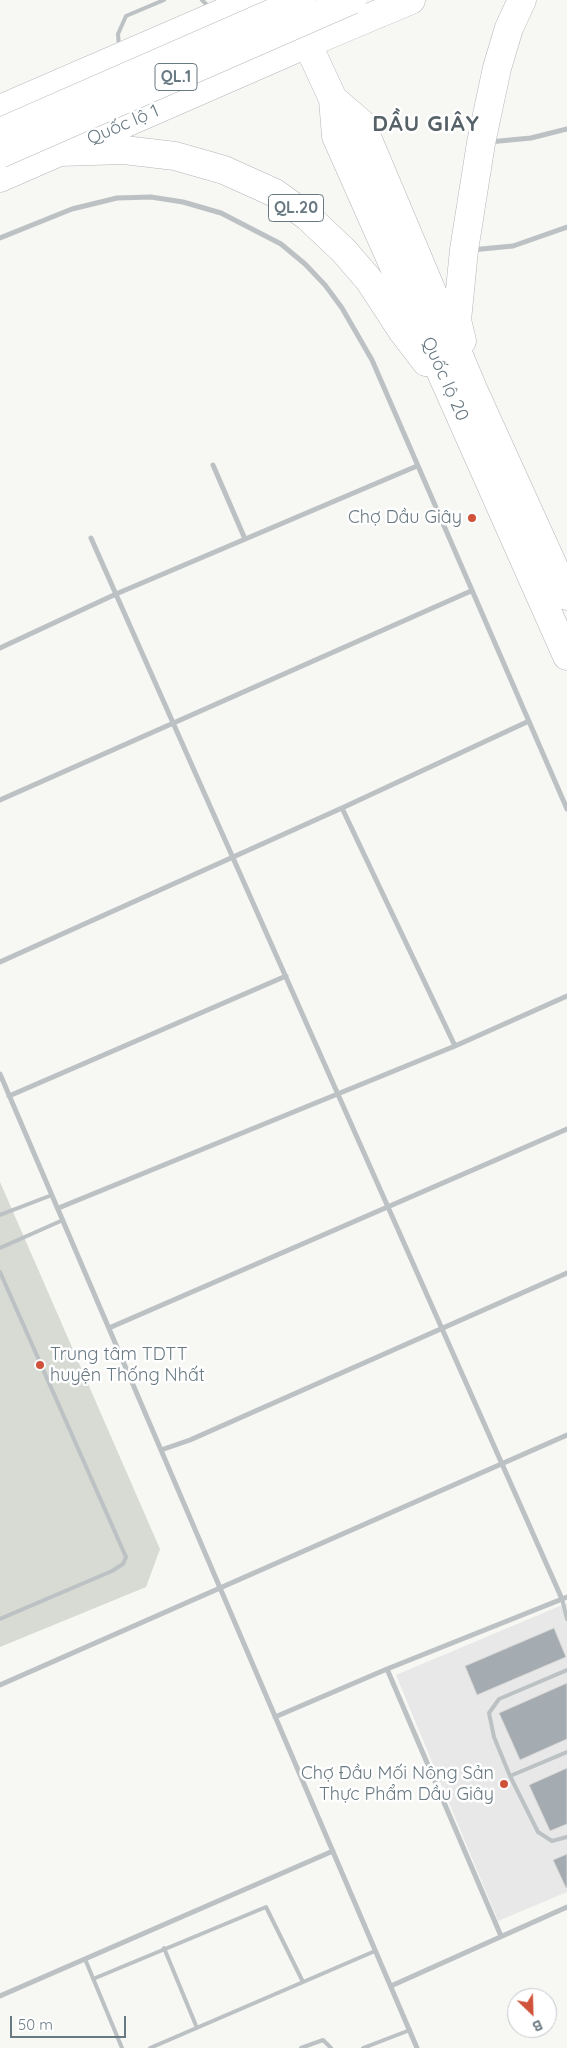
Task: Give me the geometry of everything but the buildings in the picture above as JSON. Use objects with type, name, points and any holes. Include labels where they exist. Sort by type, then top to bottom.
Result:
[{"type":"highway","name":"QL.1","points":[[0,108],[120,56],[209,7],[252,0]]},
{"type":"highway","points":[[268,0],[264,15],[269,32],[282,44],[308,44],[327,25],[329,16],[324,0]]},
{"type":"highway","name":"QL.1","points":[[0,132],[302,0]]},
{"type":"highway","name":"QL.1","points":[[0,154],[352,0]]},
{"type":"highway","name":"Quốc lộ 1","points":[[0,178],[411,0]]},
{"type":"highway","name":"QL.20","points":[[464,394],[457,320],[464,250],[481,143],[497,68],[509,28],[522,0]]},
{"type":"highway","name":"Quốc lộ 20","points":[[308,44],[333,100],[361,123],[464,394],[567,656]]},
{"type":"highway","name":"QL.20","points":[[60,152],[124,150],[175,156],[224,170],[275,193],[308,217],[370,280],[403,332],[464,394]]},
{"type":"highway","name":"Quốc lộ 20","points":[[464,394],[556,562],[567,596]]},
{"type":"street","points":[[481,143],[531,138],[567,129]]},
{"type":"street","points":[[0,238],[72,209],[118,198],[151,197],[183,202],[221,213],[281,244],[305,264],[325,285],[342,308],[372,360],[567,809]]},
{"type":"street","points":[[464,250],[513,246],[567,227]]},
{"type":"street","points":[[213,465],[245,540]]},
{"type":"street","points":[[0,648],[116,594],[417,466]]},
{"type":"street","points":[[91,538],[388,1208],[564,1598],[387,1669],[275,1717]]},
{"type":"street","points":[[0,800],[471,591]]},
{"type":"street","points":[[0,962],[342,808],[529,721]]},
{"type":"street","points":[[342,808],[455,1046]]},
{"type":"street","points":[[9,1096],[286,976]]},
{"type":"street","points":[[61,1207],[455,1046],[567,996]]},
{"type":"street","points":[[0,1074],[417,2048]]},
{"type":"street","points":[[109,1328],[567,1129]]},
{"type":"street","points":[[52,1196],[61,1207],[63,1220]]},
{"type":"street","points":[[161,1450],[190,1440],[567,1273]]},
{"type":"street","points":[[0,1685],[567,1435]]},
{"type":"street","points":[[387,1669],[501,1936]]},
{"type":"street","points":[[0,1996],[333,1851]]},
{"type":"street","points":[[391,1986],[567,1907]]},
{"type":"lane","points":[[120,56],[118,34],[126,16],[164,0]]},
{"type":"lane","points":[[0,1215],[52,1196]]},
{"type":"lane","points":[[0,1248],[63,1220]]},
{"type":"lane","points":[[0,1272],[126,1557],[123,1564],[112,1571],[0,1619]]},
{"type":"lane","points":[[564,1598],[567,1619]]},
{"type":"lane","points":[[567,1670],[499,1699],[489,1712],[494,1737],[510,1776],[538,1832],[552,1841],[567,1837]]},
{"type":"lane","points":[[510,1776],[567,1752]]},
{"type":"lane","points":[[93,1978],[266,1907],[303,1982]]},
{"type":"lane","points":[[164,1948],[197,2028]]},
{"type":"lane","points":[[150,2048],[376,1951]]},
{"type":"lane","points":[[85,1959],[122,2048]]},
{"type":"lane","points":[[363,2048],[410,2030]]},
{"type":"lane","points":[[301,2048],[323,2040],[331,2048]]},
{"type":"shaded area","name":"Trung tâm TDTT huyện Thống Nhất","points":[[0,1182],[160,1549],[146,1587],[0,1647]]},
{"type":"shaded area","name":"Chợ Đầu Mối Nông Sản Thực Phẩm Dầu Giây","points":[[567,1603],[567,1892],[498,1921],[396,1675]]},
{"type":"place","name":"Chợ Dầu Giây","points":[[472,518]]},
{"type":"place","name":"Trung tâm TDTT huyện Thống Nhất","points":[[40,1365]]},
{"type":"place","name":"Chợ Đầu Mối Nông Sản Thực Phẩm Dầu Giây","points":[[504,1784]]},
{"type":"district","name":"DẦU GIÂY","points":[[426,124]]}]
